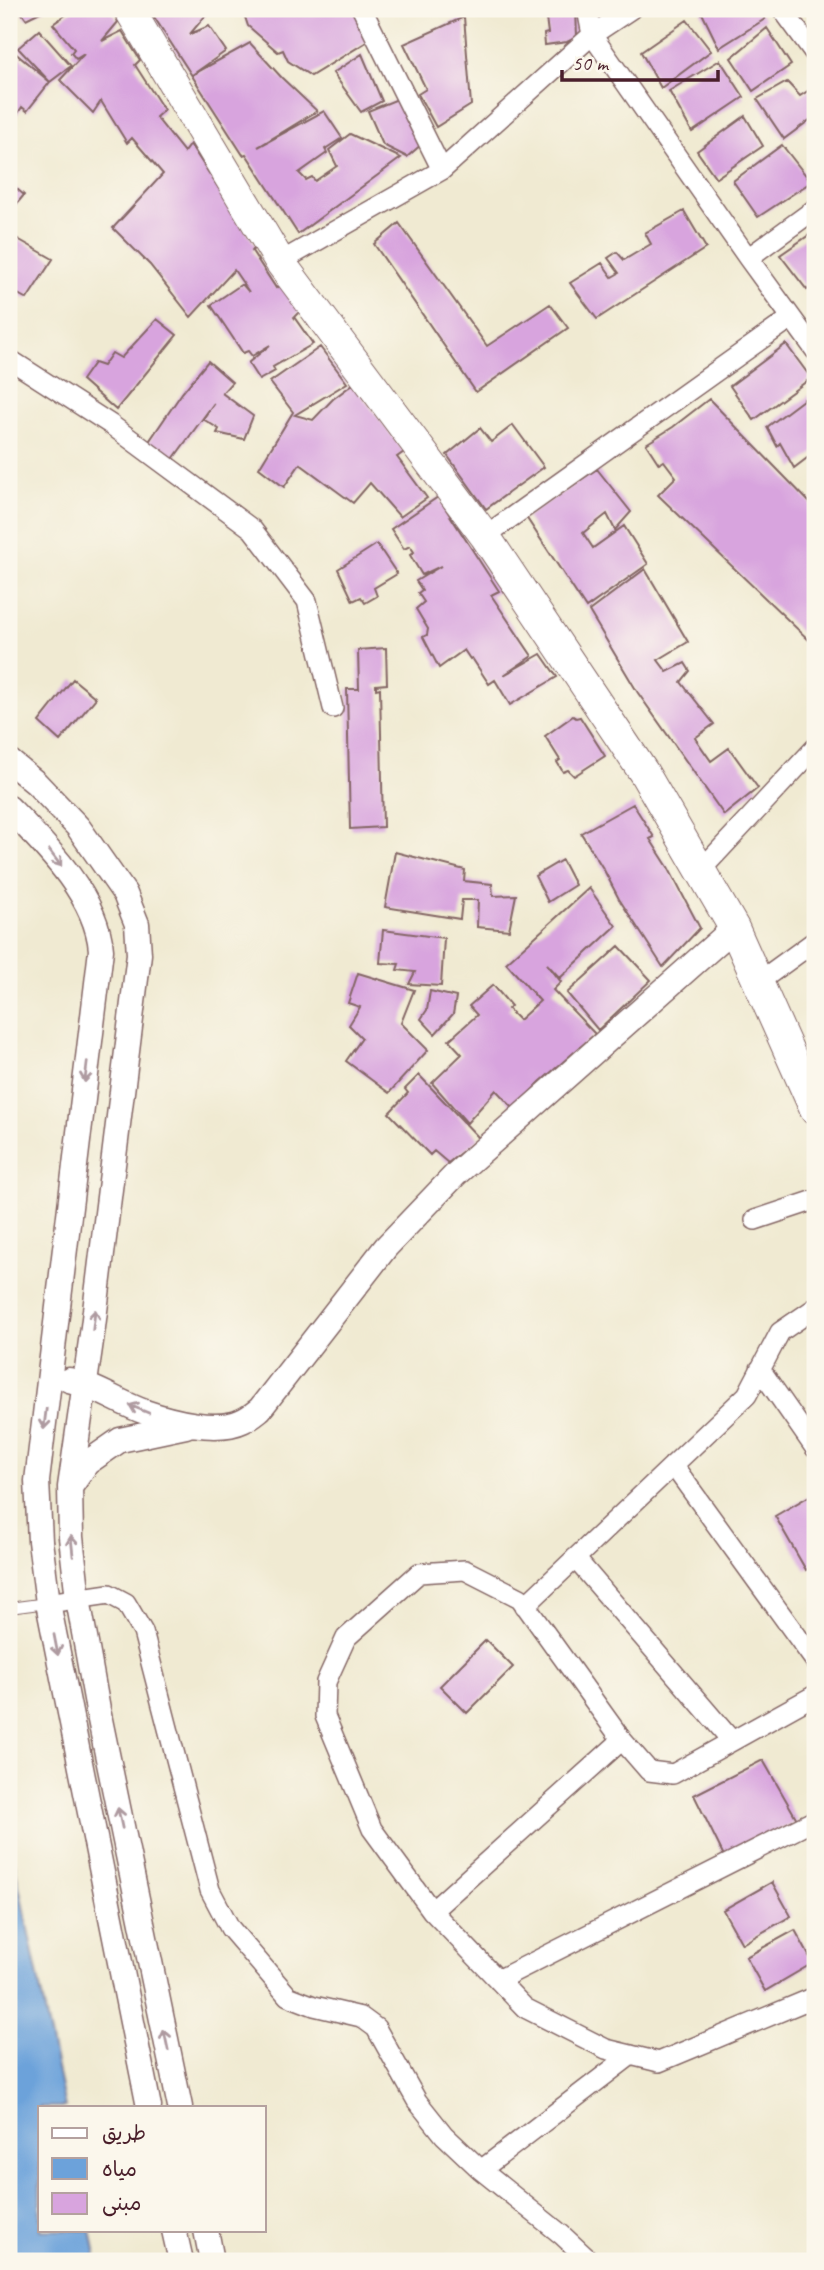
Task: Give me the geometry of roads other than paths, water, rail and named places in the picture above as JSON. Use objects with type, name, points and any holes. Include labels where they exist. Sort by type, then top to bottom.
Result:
[{"type":"main road","points":[[129,9],[280,262],[485,536],[644,773],[734,928],[815,1110]]},
{"type":"street","points":[[362,9],[442,170]]},
{"type":"street","points":[[587,9],[592,35],[815,350]]},
{"type":"street","points":[[280,262],[442,170],[592,35],[631,9]]},
{"type":"street","points":[[782,9],[815,54]]},
{"type":"street","points":[[748,258],[815,209]]},
{"type":"street","points":[[485,536],[792,318]]},
{"type":"street","points":[[9,359],[110,424],[252,529],[307,601],[333,708]]},
{"type":"street","points":[[700,871],[815,748]]},
{"type":"street","points":[[9,761],[36,783],[78,827],[125,894],[137,924],[139,954],[70,1487],[71,1537],[78,1599],[98,1710],[180,2106]]},
{"type":"street","points":[[9,808],[54,855],[94,915],[100,933],[101,950],[37,1481],[47,1603],[149,2106]]},
{"type":"street","points":[[50,1376],[84,1384],[144,1412],[221,1427],[241,1422],[260,1409],[386,1247],[456,1174],[734,928]]},
{"type":"street","points":[[757,983],[815,941]]},
{"type":"street","points":[[755,1220],[815,1200]]},
{"type":"street","points":[[525,1606],[747,1395],[780,1332],[815,1308]]},
{"type":"street","points":[[760,1369],[815,1448]]},
{"type":"street","points":[[70,1487],[87,1463],[120,1440],[197,1424]]},
{"type":"street","points":[[673,1465],[815,1661]]},
{"type":"street","points":[[575,1558],[732,1741]]},
{"type":"street","points":[[815,1695],[673,1774],[649,1771],[622,1740],[520,1598],[465,1570],[419,1573],[346,1638],[326,1682],[324,1716],[372,1829],[432,1911],[525,2008],[606,2049],[659,2062],[815,1997]]},
{"type":"street","points":[[47,1603],[109,1594],[126,1604],[143,1632],[210,1890],[230,1928],[288,1996],[314,2006],[360,2017],[376,2028],[417,2101],[444,2135],[481,2170],[590,2261]]},
{"type":"street","points":[[432,1911],[622,1740]]},
{"type":"street","points":[[498,1980],[811,1822],[815,1831]]},
{"type":"street","points":[[481,2170],[631,2055]]},
{"type":"street","points":[[174,2232],[181,2261]]},
{"type":"street","points":[[206,2232],[212,2261]]},
{"type":"lane","points":[[9,1608],[47,1603]]},
{"type":"water","points":[[9,1838],[65,2106],[38,2106],[38,2232],[91,2232],[97,2261],[9,2261]]}]
